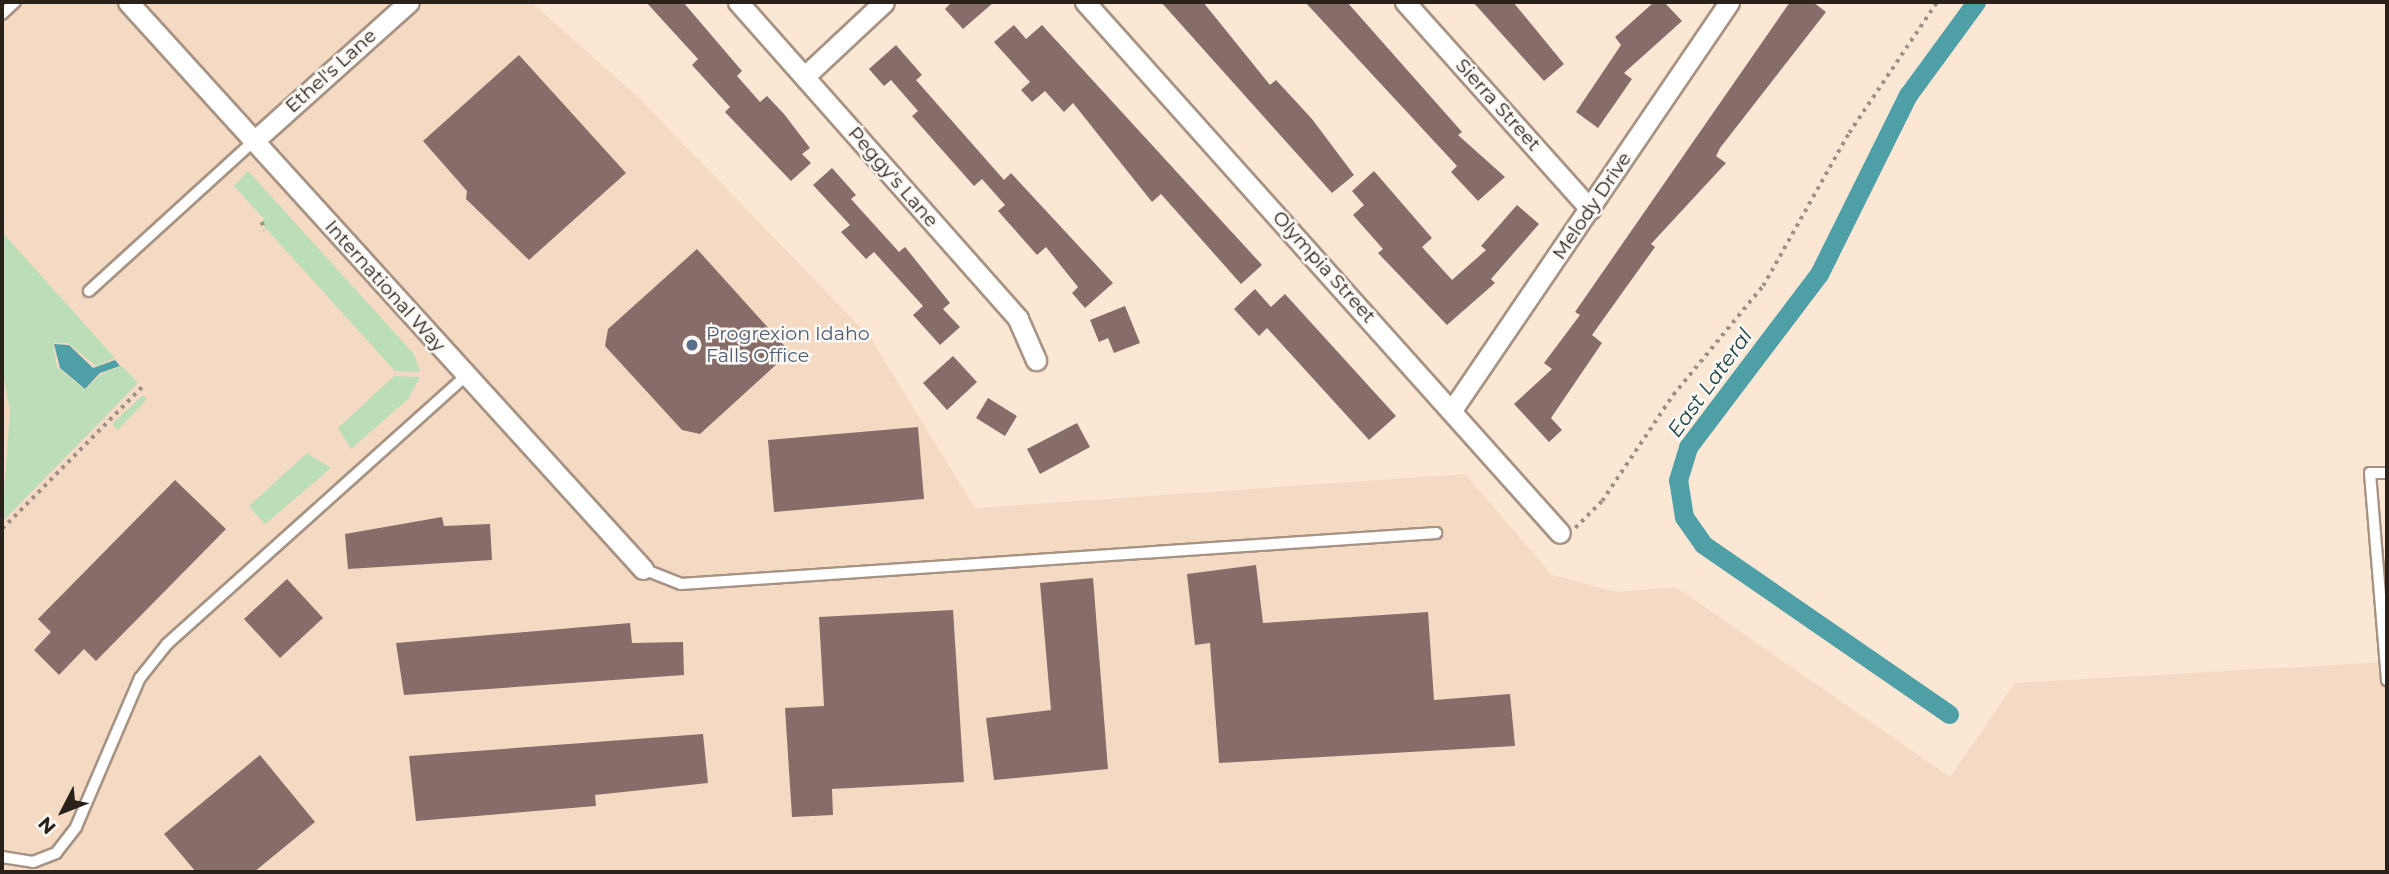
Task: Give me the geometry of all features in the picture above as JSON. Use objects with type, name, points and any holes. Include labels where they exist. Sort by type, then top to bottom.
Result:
[{"type":"street","name":"International Way","points":[[128,2],[643,569]]},
{"type":"street","name":"Ethel's Lane","points":[[254,141],[409,2]]},
{"type":"street","name":"Peggy's Lane","points":[[738,2],[1018,319],[1036,360]]},
{"type":"street","points":[[805,76],[884,2]]},
{"type":"street","name":"Olympia Street","points":[[1085,2],[1560,533]]},
{"type":"street","name":"Sierra Street","points":[[1405,2],[1591,209]]},
{"type":"street","name":"Melody Drive","points":[[1452,410],[1591,209],[1725,3]]},
{"type":"lane","points":[[2,14],[15,2]]},
{"type":"lane","points":[[89,290],[254,141]]},
{"type":"lane","points":[[2,858],[33,862],[56,853],[76,827],[140,678],[167,644],[467,375]]},
{"type":"lane","points":[[2387,473],[2370,473],[2387,680]]},
{"type":"lane","points":[[643,569],[681,584],[1436,533]]},
{"type":"path","points":[[1560,533],[1590,517],[1673,395],[1746,309],[1863,111],[1937,2]]},
{"type":"path","points":[[262,222],[265,231]]},
{"type":"path","points":[[2,529],[142,387]]},
{"type":"shaded area","points":[[2,2],[531,2],[637,96],[870,337],[975,508],[1465,474],[1552,575],[1616,592],[1676,587],[1950,777],[2015,683],[2387,662],[2387,872],[2,872]]},
{"type":"green space","points":[[248,171],[414,354],[420,372],[395,371],[261,223],[264,219],[234,186]]},
{"type":"green space","points":[[2,232],[115,358],[96,366],[68,343],[53,343],[57,367],[85,390],[101,374],[122,366],[138,383],[2,522],[10,410],[2,369]]},
{"type":"green space","points":[[394,376],[420,377],[408,399],[351,449],[338,428]]},
{"type":"green space","points":[[143,395],[147,399],[118,430],[112,424]]},
{"type":"green space","points":[[307,453],[331,468],[265,524],[249,506]]},
{"type":"water","points":[[54,344],[69,345],[93,368],[115,360],[120,366],[100,373],[85,389],[60,368]]},
{"type":"building","points":[[646,2],[683,2],[742,71],[737,76],[760,102],[767,96],[784,114],[810,148],[802,154],[811,163],[791,181],[725,112],[730,107],[692,65],[698,59]]},
{"type":"building","points":[[952,2],[994,2],[963,29],[945,9]]},
{"type":"building","points":[[1161,2],[1203,2],[1270,85],[1276,80],[1312,119],[1354,175],[1332,193]]},
{"type":"building","points":[[1305,2],[1347,2],[1462,132],[1458,135],[1505,177],[1478,201],[1451,172],[1457,166]]},
{"type":"building","points":[[1473,2],[1513,2],[1564,64],[1544,81]]},
{"type":"building","points":[[1654,2],[1664,2],[1682,21],[1624,73],[1632,79],[1598,128],[1576,112],[1621,45],[1615,37]]},
{"type":"building","points":[[1790,2],[1813,2],[1826,12],[1720,148],[1716,156],[1726,163],[1651,244],[1655,247],[1592,335],[1602,343],[1551,418],[1562,430],[1549,442],[1514,404],[1552,369],[1544,363],[1580,315],[1575,312]]},
{"type":"building","points":[[1014,25],[1026,39],[1042,25],[1262,265],[1241,284],[1161,194],[1152,202],[1073,103],[1064,112],[1045,91],[1032,102],[1021,90],[1030,82],[994,42]]},
{"type":"building","points":[[896,45],[922,75],[916,80],[1004,180],[1011,173],[1113,283],[1085,308],[1072,293],[1078,287],[1046,247],[1037,255],[998,211],[1005,205],[982,179],[974,186],[912,116],[918,111],[891,80],[884,86],[869,69]]},
{"type":"building","points":[[519,55],[626,173],[529,260],[466,199],[467,191],[423,141]]},
{"type":"building","points":[[832,168],[856,195],[851,199],[899,252],[905,247],[950,303],[943,309],[960,327],[940,345],[913,315],[923,306],[874,252],[866,259],[841,232],[850,225],[813,185]]},
{"type":"building","points":[[1374,171],[1432,238],[1422,247],[1452,280],[1486,250],[1481,246],[1517,205],[1539,224],[1491,279],[1495,283],[1447,325],[1378,253],[1383,249],[1353,215],[1364,205],[1352,191]]},
{"type":"building","points":[[697,249],[790,352],[700,434],[682,430],[605,346],[608,329]]},
{"type":"building","points":[[1255,289],[1271,307],[1285,294],[1396,416],[1369,440],[1267,328],[1259,336],[1234,309]]},
{"type":"building","points":[[1125,306],[1140,343],[1114,353],[1108,338],[1099,342],[1090,320]]},
{"type":"building","points":[[953,356],[977,382],[947,410],[923,383]]},
{"type":"building","points":[[988,398],[1017,416],[1005,436],[976,418]]},
{"type":"building","points":[[1077,423],[1090,447],[1040,474],[1027,449]]},
{"type":"building","points":[[918,427],[924,499],[774,512],[768,440]]},
{"type":"building","points":[[175,480],[226,529],[96,661],[84,649],[59,675],[34,650],[51,632],[38,619]]},
{"type":"building","points":[[442,517],[444,526],[490,524],[492,560],[348,569],[345,534]]},
{"type":"building","points":[[1256,565],[1263,623],[1428,612],[1434,700],[1510,694],[1515,746],[1219,763],[1210,643],[1195,645],[1187,574]]},
{"type":"building","points":[[1093,578],[1108,769],[994,780],[986,718],[1051,710],[1040,583]]},
{"type":"building","points":[[287,579],[323,618],[280,658],[244,619]]},
{"type":"building","points":[[953,610],[964,782],[832,789],[833,815],[792,817],[785,708],[824,706],[819,617]]},
{"type":"building","points":[[630,623],[632,643],[683,642],[684,675],[404,695],[396,643]]},
{"type":"building","points":[[703,734],[708,783],[595,795],[596,806],[416,821],[409,756]]},
{"type":"building","points":[[260,755],[315,822],[254,872],[196,872],[164,834]]},
{"type":"waterway","name":"East Lateral","points":[[1949,714],[1703,544],[1684,517],[1678,480],[1688,447],[1819,274],[1908,95],[1976,2]]},
{"type":"place","name":"Progrexion Idaho Falls Office","points":[[692,345]]}]
